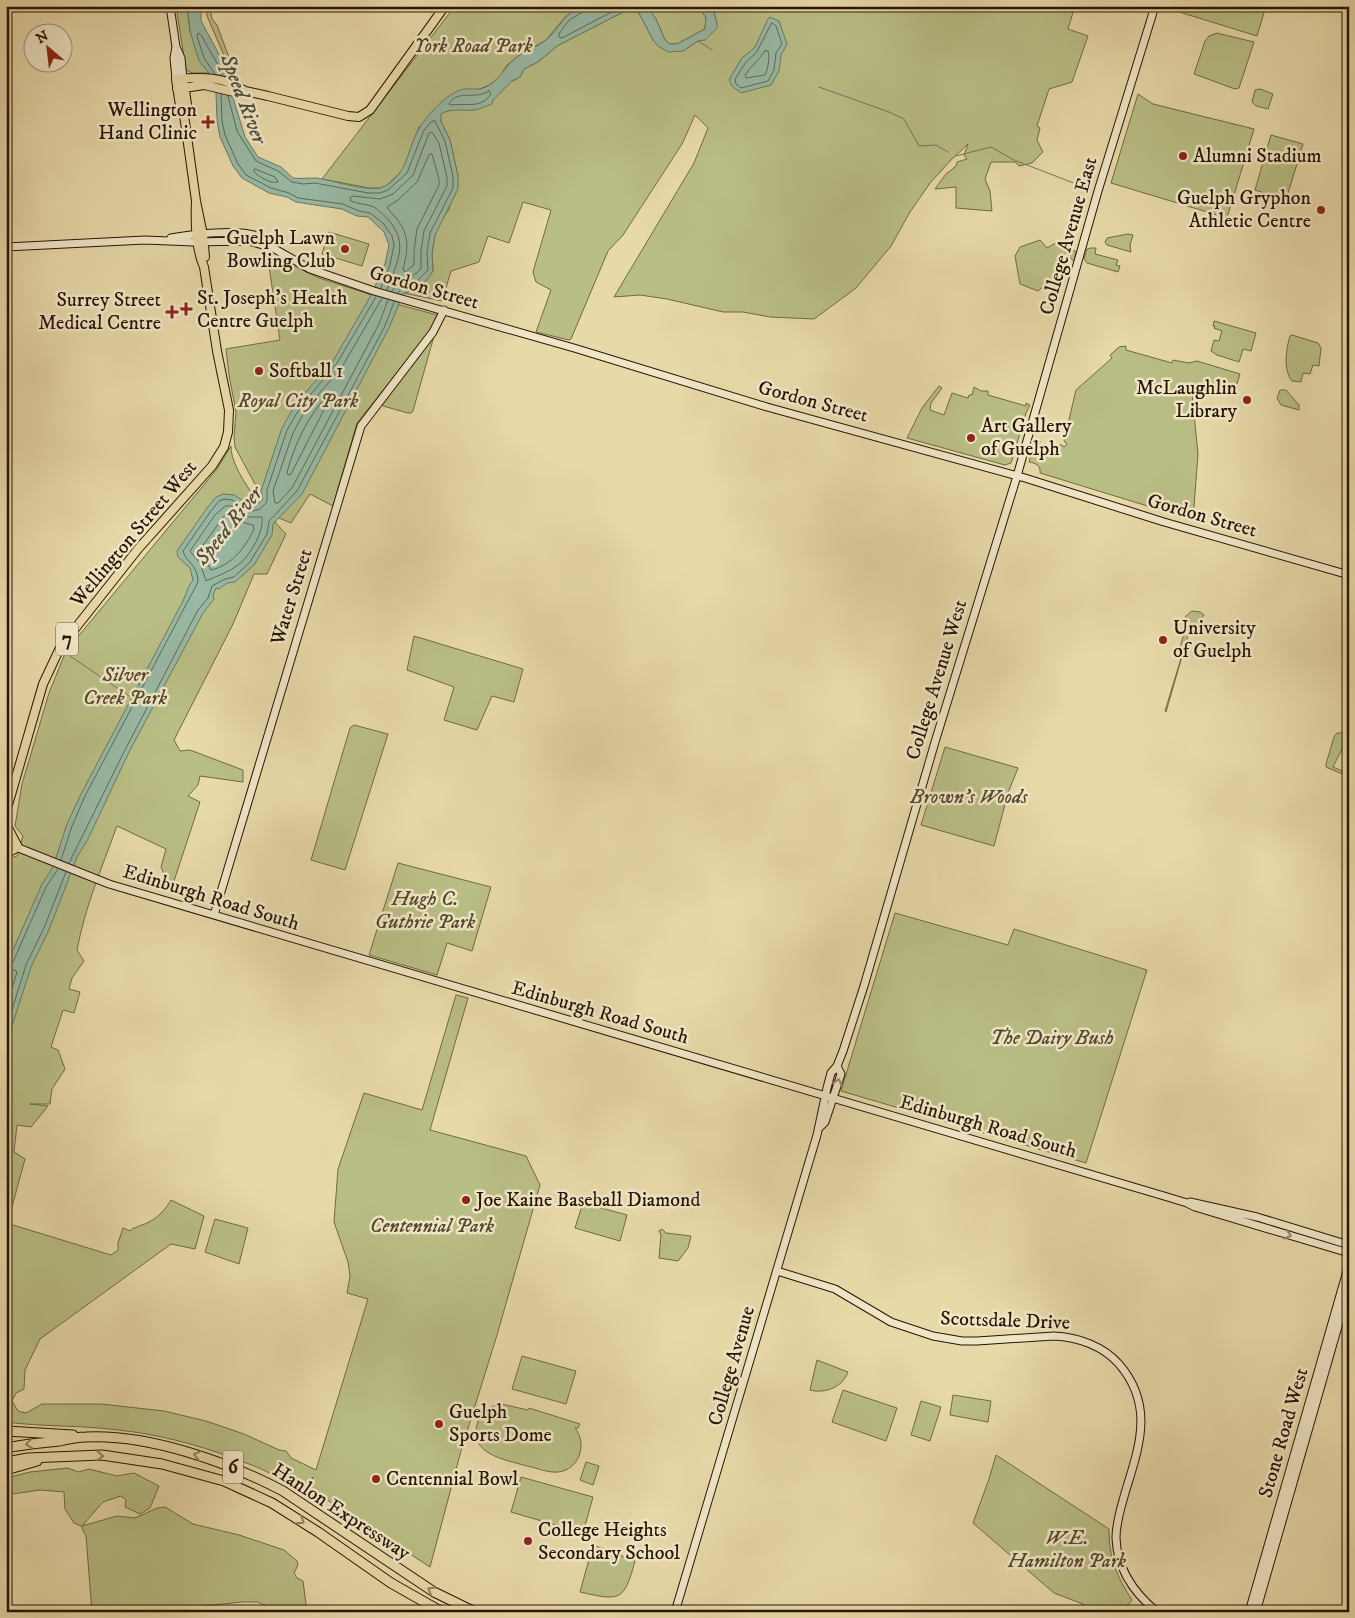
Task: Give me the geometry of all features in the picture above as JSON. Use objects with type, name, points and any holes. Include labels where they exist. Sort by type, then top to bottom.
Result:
[{"type":"highway","points":[[6,1431],[86,1437]]},
{"type":"highway","name":"Hanlon Expressway","points":[[6,1448],[86,1437],[118,1439],[200,1456],[240,1470],[283,1491],[434,1592],[475,1612]]},
{"type":"highway","name":"Hanlon Expressway","points":[[6,1462],[28,1458],[102,1455],[162,1464],[224,1481],[272,1503],[318,1532],[391,1583],[442,1612]]},
{"type":"highway","points":[[6,1470],[52,1457]]},
{"type":"main road","points":[[170,6],[176,47],[174,58],[181,88],[204,85],[211,82],[232,83],[245,92]]},
{"type":"main road","points":[[180,79],[202,77],[234,92],[245,92],[355,118],[362,116],[370,110],[445,6]]},
{"type":"main road","name":"College Avenue East","points":[[1017,476],[1098,191],[1155,6]]},
{"type":"main road","name":"7","points":[[181,88],[187,105],[184,115],[196,201],[195,220],[200,238]]},
{"type":"main road","name":"Gordon Street","points":[[6,247],[164,240],[182,236],[244,240],[273,248],[310,268],[402,299],[767,407],[1017,476],[1164,522],[1349,575]]},
{"type":"main road","name":"Wellington Street West","points":[[6,812],[43,684],[59,650],[138,549],[212,466],[224,447],[228,432],[229,410],[217,351],[200,238]]},
{"type":"main road","name":"Water Street","points":[[214,916],[361,426],[433,332],[444,310]]},
{"type":"main road","name":"College Avenue West","points":[[819,1128],[825,1095],[832,1073],[838,1066],[864,986],[935,742],[1017,476]]},
{"type":"main road","points":[[6,824],[18,847],[6,854]]},
{"type":"main road","name":"Edinburgh Road South","points":[[6,844],[18,847],[109,884],[214,916],[825,1095],[1349,1253]]},
{"type":"main road","name":"College Avenue West","points":[[819,1128],[825,1122],[841,1074],[838,1066]]},
{"type":"main road","name":"College Avenue","points":[[675,1612],[819,1128]]},
{"type":"main road","name":"Edinburgh Road South","points":[[1187,1203],[1192,1202],[1257,1217],[1349,1245]]},
{"type":"main road","name":"Stone Road West","points":[[1256,1612],[1266,1553],[1349,1264]]},
{"type":"main road","name":"Scottsdale Drive","points":[[777,1270],[835,1289],[891,1322],[926,1334],[947,1339],[971,1341],[1066,1337],[1091,1344],[1112,1358],[1125,1372],[1131,1383],[1138,1400],[1142,1420],[1138,1449],[1118,1519],[1117,1549],[1129,1581],[1142,1599],[1157,1612]]},
{"type":"main road","name":"Stone Road West","points":[[1249,1612],[1271,1562],[1349,1288]]},
{"type":"main road","points":[[1333,1318],[1337,1327]]},
{"type":"main road","points":[[1283,1496],[1288,1504]]},
{"type":"main road","points":[[1266,1553],[1271,1562]]},
{"type":"green space","points":[[176,6],[187,6],[190,31],[209,73],[192,73],[186,70]]},
{"type":"green space","points":[[206,6],[210,6],[212,19],[217,25],[231,63],[229,67],[207,16]]},
{"type":"green space","name":"York Road Park","points":[[455,6],[583,6],[566,16],[546,40],[518,56],[507,65],[499,78],[419,127],[403,170],[386,186],[369,188],[322,179]]},
{"type":"green space","points":[[646,6],[699,6],[706,18],[705,29],[677,44],[670,44],[665,40],[656,19]]},
{"type":"green space","points":[[712,6],[1075,6],[1068,29],[1088,36],[1072,82],[1049,89],[1037,126],[1040,128],[1037,140],[1043,152],[1032,163],[1019,166],[1015,162],[991,162],[985,179],[990,191],[992,211],[956,208],[956,187],[935,189],[946,174],[956,166],[957,162],[967,159],[964,155],[968,144],[930,183],[910,212],[891,246],[856,288],[814,319],[770,317],[743,312],[723,312],[640,295],[614,297],[694,163],[708,128],[695,115],[682,144],[623,235],[608,251],[571,339],[536,332],[551,290],[536,282],[533,272],[551,210],[523,202],[509,243],[488,236],[479,262],[451,271],[442,301],[403,293],[417,288],[433,271],[432,253],[435,235],[439,224],[449,209],[458,176],[450,140],[441,122],[440,114],[458,109],[473,110],[493,100],[512,81],[520,77],[524,69],[538,62],[557,46],[627,10],[635,10],[639,13],[653,40],[683,51],[698,41],[705,39],[717,23]]},
{"type":"green space","points":[[1177,6],[1266,6],[1257,36],[1176,11]]},
{"type":"green space","points":[[1217,33],[1254,42],[1239,88],[1235,89],[1194,74],[1205,41],[1209,36]]},
{"type":"green space","points":[[1260,89],[1273,94],[1268,109],[1256,106],[1252,102],[1255,90]]},
{"type":"green space","name":"Alumni Stadium","points":[[1138,94],[1153,104],[1254,129],[1227,218],[1111,183]]},
{"type":"green space","points":[[1271,135],[1303,144],[1286,200],[1255,190]]},
{"type":"green space","name":"Guelph Lawn Bowling Club","points":[[329,232],[369,244],[362,266],[322,254]]},
{"type":"green space","points":[[1128,234],[1133,235],[1130,245],[1131,252],[1107,245],[1105,242],[1107,238]]},
{"type":"green space","points":[[1040,240],[1047,248],[1059,241],[1076,252],[1074,261],[1069,257],[1062,271],[1038,291],[1020,284],[1015,256],[1020,247]]},
{"type":"green space","points":[[1096,248],[1095,254],[1118,260],[1116,265],[1120,266],[1118,272],[1087,263],[1084,259],[1087,249]]},
{"type":"green space","name":"Royal City Park","points":[[267,253],[319,278],[369,294],[371,297],[437,315],[437,322],[357,423],[333,506],[310,494],[291,523],[279,518],[263,499],[235,447],[236,412],[226,349],[280,340]]},
{"type":"green space","points":[[1214,321],[1256,333],[1251,351],[1243,349],[1239,362],[1217,355],[1211,351],[1214,340],[1219,341],[1222,331],[1214,328]]},
{"type":"green space","points":[[1292,335],[1318,343],[1321,348],[1319,366],[1313,365],[1310,374],[1303,373],[1301,382],[1292,381],[1287,371],[1287,347]]},
{"type":"green space","points":[[434,336],[413,411],[408,413],[383,406],[382,404]]},
{"type":"green space","points":[[1126,346],[1126,350],[1172,363],[1173,360],[1189,363],[1197,361],[1240,374],[1237,384],[1218,394],[1214,387],[1192,394],[1198,454],[1193,520],[1040,473],[1040,468],[1037,465],[1029,462],[1035,440],[1040,441],[1039,445],[1050,449],[1052,445],[1062,445],[1064,447],[1067,444],[1064,441],[1076,390],[1112,358],[1110,355],[1119,347]]},
{"type":"green space","points":[[939,386],[942,388],[931,403],[930,410],[944,415],[952,393],[968,398],[969,395],[972,395],[974,387],[981,391],[988,391],[988,395],[1026,406],[1026,403],[1030,405],[1011,463],[1005,465],[907,438],[922,408]]},
{"type":"green space","points":[[1280,390],[1286,390],[1299,405],[1299,410],[1281,405],[1277,398]]},
{"type":"green space","points":[[231,446],[232,456],[243,480],[260,504],[286,534],[267,574],[254,574],[233,624],[174,740],[180,751],[190,750],[243,770],[243,782],[200,776],[198,785],[188,796],[200,802],[171,890],[161,867],[166,849],[117,826],[94,887],[80,934],[77,950],[84,961],[72,978],[69,989],[80,992],[74,1013],[63,1010],[51,1047],[58,1050],[65,1069],[52,1089],[50,1104],[30,1104],[48,1106],[31,1127],[17,1125],[14,1152],[25,1159],[9,1218],[13,1225],[111,1255],[118,1250],[118,1243],[123,1228],[130,1231],[155,1219],[171,1200],[204,1216],[195,1249],[171,1244],[40,1339],[25,1370],[24,1389],[16,1393],[12,1401],[18,1411],[26,1413],[42,1404],[101,1404],[164,1411],[206,1421],[244,1434],[279,1450],[286,1451],[291,1458],[316,1470],[368,1299],[347,1293],[350,1276],[348,1262],[334,1222],[338,1169],[364,1093],[422,1110],[456,995],[468,998],[430,1130],[526,1156],[540,1185],[461,1451],[430,1567],[309,1488],[313,1477],[305,1494],[252,1465],[233,1460],[231,1457],[217,1452],[175,1440],[104,1428],[6,1422],[6,862],[8,859],[17,856],[23,836],[15,826],[22,784],[49,693],[66,651],[217,469]]},
{"type":"green space","points":[[1192,611],[1200,612],[1204,615],[1193,632],[1189,632],[1166,712],[1182,655],[1177,653],[1176,648],[1180,648],[1187,622],[1184,621],[1186,616]]},
{"type":"green space","points":[[414,636],[523,669],[514,702],[492,696],[477,730],[444,720],[454,687],[407,670]]},
{"type":"green space","points":[[354,725],[388,734],[345,870],[311,860],[350,728]]},
{"type":"green space","points":[[1337,733],[1349,733],[1349,740],[1347,739],[1333,767],[1349,774],[1347,776],[1326,767],[1334,737]]},
{"type":"green space","name":"Brown's Woods","points":[[945,747],[1018,768],[1008,793],[994,846],[921,825]]},
{"type":"green space","name":"Hugh C. Guthrie Park","points":[[398,863],[491,887],[472,951],[447,943],[437,975],[369,955]]},
{"type":"green space","name":"The Dairy Bush","points":[[895,913],[1008,945],[1014,929],[1147,970],[1086,1163],[841,1091]]},
{"type":"green space","points":[[583,1203],[627,1215],[620,1241],[575,1228]]},
{"type":"green space","points":[[215,1219],[248,1228],[239,1264],[205,1252]]},
{"type":"green space","points":[[662,1229],[666,1233],[691,1236],[688,1248],[678,1261],[659,1258],[661,1235],[659,1231]]},
{"type":"green space","points":[[522,1356],[576,1371],[566,1404],[512,1389]]},
{"type":"green space","points":[[817,1360],[848,1372],[846,1377],[833,1388],[822,1391],[810,1390]]},
{"type":"green space","points":[[843,1390],[897,1408],[886,1441],[832,1422]]},
{"type":"green space","points":[[953,1395],[991,1401],[988,1422],[950,1415]]},
{"type":"green space","points":[[921,1401],[941,1407],[930,1441],[911,1435]]},
{"type":"green space","points":[[501,1404],[528,1410],[529,1408],[580,1424],[578,1428],[575,1428],[581,1441],[581,1448],[576,1461],[565,1470],[550,1472],[500,1458],[484,1450],[476,1435],[478,1420],[485,1410]]},
{"type":"green space","name":"W.E. Hamilton Park","points":[[996,1455],[1109,1529],[1110,1549],[1114,1566],[1132,1600],[1122,1612],[1081,1612],[1083,1604],[1054,1593],[973,1523]]},
{"type":"green space","points":[[586,1462],[599,1466],[593,1485],[580,1480]]},
{"type":"green space","points":[[68,1468],[78,1472],[89,1469],[117,1476],[134,1473],[159,1486],[150,1508],[140,1514],[125,1507],[126,1500],[121,1496],[103,1502],[82,1526],[117,1516],[135,1518],[157,1508],[165,1507],[193,1524],[239,1535],[284,1550],[297,1561],[298,1565],[294,1573],[297,1578],[303,1581],[307,1612],[276,1612],[258,1602],[242,1602],[185,1608],[173,1612],[92,1612],[86,1536],[81,1526],[74,1523],[65,1509],[64,1492],[40,1490],[6,1495],[6,1478],[30,1472]]},
{"type":"green space","points":[[521,1477],[593,1497],[583,1533],[511,1512]]},
{"type":"green space","points":[[593,1545],[635,1561],[627,1584],[618,1595],[604,1597],[580,1592]]},
{"type":"water","name":"Speed River","points":[[594,5],[646,6],[656,19],[665,40],[670,44],[677,44],[705,29],[706,18],[699,6],[712,6],[717,28],[705,40],[698,41],[683,51],[668,52],[658,46],[653,40],[639,13],[635,10],[627,10],[557,46],[538,62],[524,69],[520,77],[512,81],[493,100],[492,104],[475,110],[452,110],[441,114],[441,122],[450,140],[458,176],[458,189],[435,235],[432,253],[433,271],[427,280],[417,288],[403,294],[389,328],[302,494],[273,524],[272,535],[254,565],[235,582],[227,583],[219,589],[216,588],[213,595],[214,599],[203,613],[129,752],[88,839],[77,857],[49,930],[31,967],[7,1042],[6,1051],[6,966],[42,884],[53,867],[67,824],[81,794],[193,580],[190,568],[178,557],[177,551],[216,497],[223,494],[234,495],[252,506],[257,505],[263,499],[261,491],[282,428],[296,403],[333,361],[370,297],[385,264],[389,245],[384,232],[368,217],[357,216],[342,209],[296,202],[287,197],[269,193],[242,178],[233,166],[220,137],[217,121],[216,92],[210,74],[199,61],[190,31],[187,6],[201,6],[201,21],[227,69],[227,78],[245,137],[258,157],[281,167],[293,178],[316,178],[369,188],[383,187],[392,182],[398,175],[403,168],[420,127],[446,98],[459,90],[481,89],[491,84],[513,60],[546,40],[570,13],[582,7]]},
{"type":"water","points":[[770,17],[779,21],[787,44],[781,55],[779,71],[771,85],[741,93],[732,86],[729,80],[741,59],[755,47]]},
{"type":"waterway","points":[[698,41],[712,50]]},
{"type":"waterway","points":[[819,87],[904,119],[919,146],[936,145],[948,152]]},
{"type":"waterway","points":[[956,156],[991,147],[1014,160],[1084,187]]},
{"type":"waterway","points":[[67,654],[132,698]]},
{"type":"place","name":"Wellington Hand Clinic","points":[[208,122]]},
{"type":"place","name":"Alumni Stadium","points":[[1183,156]]},
{"type":"place","name":"Guelph Gryphon Athletic Centre","points":[[1321,210]]},
{"type":"place","name":"Guelph Lawn Bowling Club","points":[[345,249]]},
{"type":"place","name":"St. Joseph's Health Centre Guelph","points":[[186,309]]},
{"type":"place","name":"Surrey Street Medical Centre","points":[[172,312]]},
{"type":"place","name":"Softball 1","points":[[259,371]]},
{"type":"place","name":"McLaughlin Library","points":[[1247,400]]},
{"type":"place","name":"Art Gallery of Guelph","points":[[971,438]]},
{"type":"place","name":"University of Guelph","points":[[1163,640]]},
{"type":"place","name":"Joe Kaine Baseball Diamond","points":[[466,1200]]},
{"type":"place","name":"Guelph Sports Dome","points":[[439,1424]]},
{"type":"place","name":"Centennial Bowl","points":[[376,1479]]},
{"type":"place","name":"College Heights Secondary School","points":[[528,1541]]},
{"type":"park label","name":"Silver Creek Park","points":[[125,686]]},
{"type":"park label","name":"Centennial Park","points":[[432,1226]]}]
